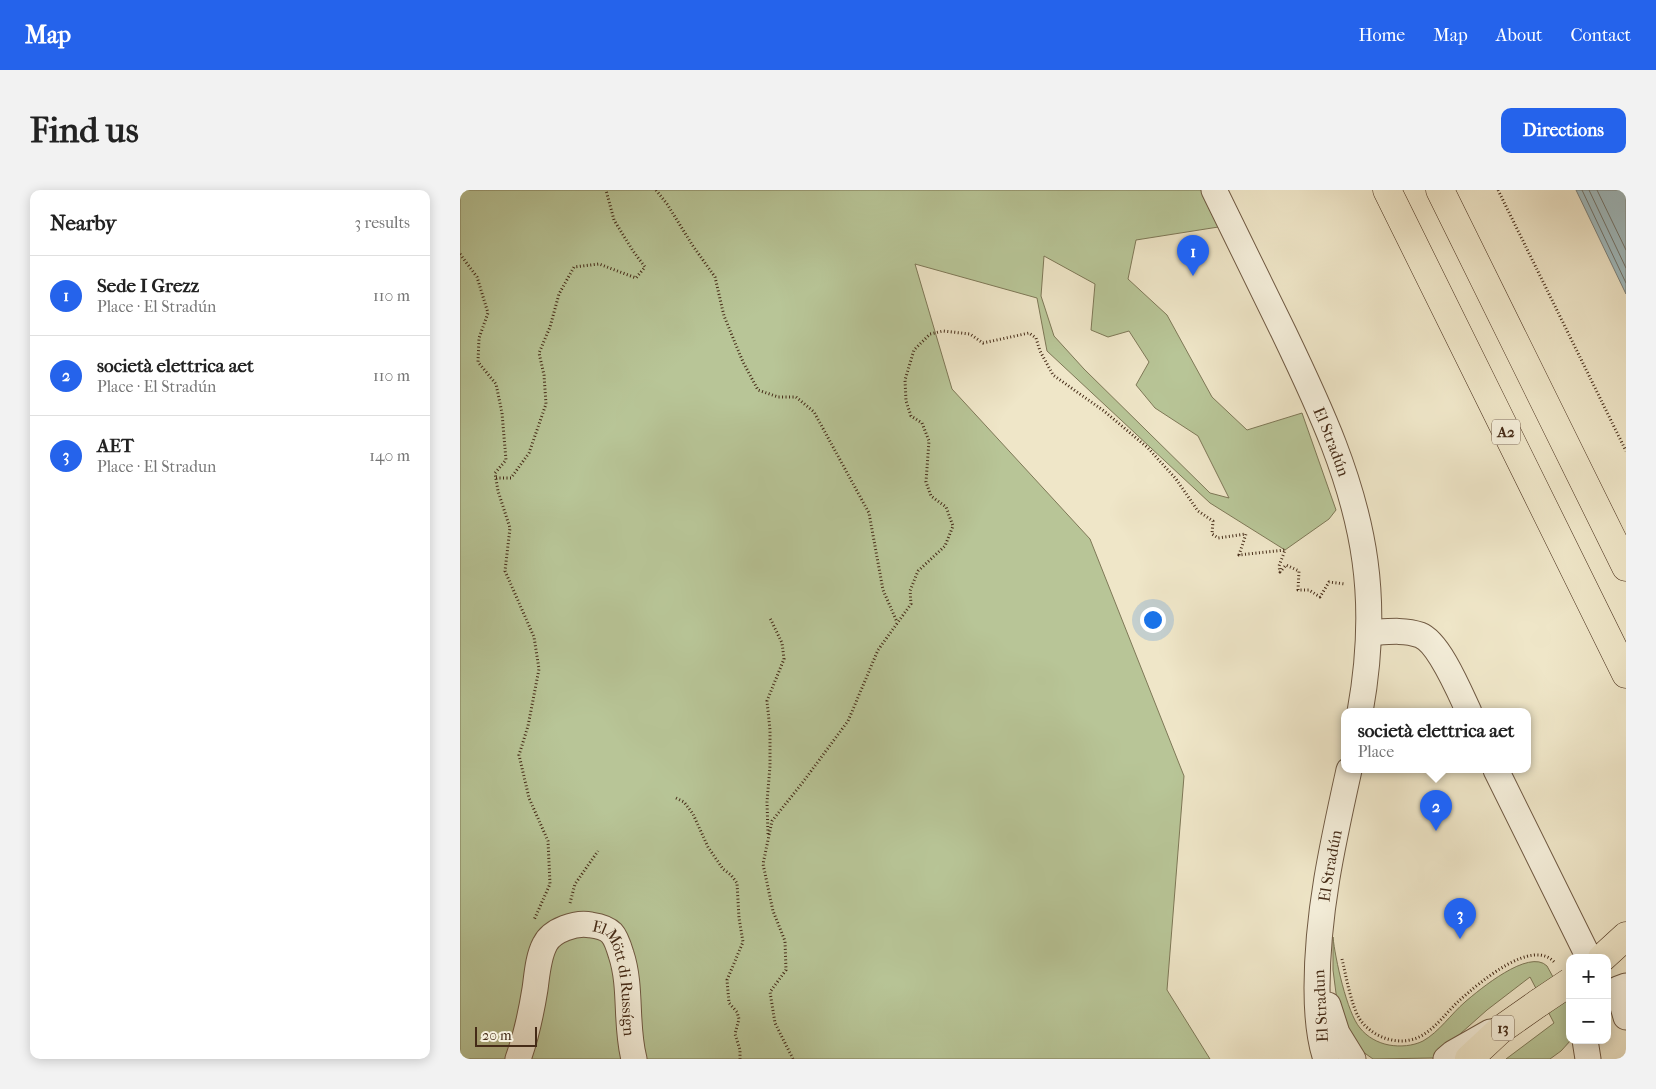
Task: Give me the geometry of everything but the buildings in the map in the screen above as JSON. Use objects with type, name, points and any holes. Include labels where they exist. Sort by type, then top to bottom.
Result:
[{"type":"main road","name":"A2","points":[[1387,190],[1626,674]]},
{"type":"main road","points":[[1440,190],[1626,566]]},
{"type":"main road","points":[[1606,954],[1626,936]]},
{"type":"main road","points":[[1611,960],[1626,954]]},
{"type":"main road","name":"13","points":[[1469,1059],[1500,1030],[1532,1007],[1564,974]]},
{"type":"street","name":"El Stradún","points":[[1214,190],[1302,371],[1338,455],[1352,498],[1365,559],[1368,586],[1369,633],[1367,674],[1361,708]]},
{"type":"street","points":[[1369,633],[1400,632],[1420,635],[1428,639],[1434,646],[1467,708]]},
{"type":"street","name":"El Stradún","points":[[1317,962],[1326,881],[1348,773]]},
{"type":"street","points":[[1497,773],[1587,954]]},
{"type":"street","name":"El Mött di Russígn","points":[[518,1059],[528,1031],[540,958],[545,943],[554,934],[582,923],[609,930],[616,938],[626,970],[629,1029],[634,1059]]},
{"type":"street","name":"El Stradun","points":[[1317,962],[1319,1027],[1326,1059]]},
{"type":"street","name":"El Stradun","points":[[1317,962],[1330,1016],[1337,1034],[1353,1059]]},
{"type":"street","points":[[1617,987],[1626,1017]]},
{"type":"street","points":[[1446,1059],[1453,1052],[1532,1007]]},
{"type":"street","points":[[1586,1044],[1588,1059]]},
{"type":"path","points":[[496,478],[511,478],[529,454],[546,404],[544,375],[539,353],[550,327],[558,294],[574,267],[599,264],[636,278],[645,266],[614,220],[606,190]]},
{"type":"path","points":[[656,190],[715,277],[724,316],[743,362],[758,390],[778,397],[796,397],[814,412],[870,513],[883,590],[898,622]]},
{"type":"path","points":[[1498,190],[1626,451]]},
{"type":"path","points":[[460,254],[477,277],[488,313],[479,338],[478,362],[496,384],[502,413],[506,460],[495,473],[498,491],[510,528],[505,571],[534,637],[539,669],[528,726],[519,755],[529,798],[548,841],[550,884],[534,921],[532,942],[540,958]]},
{"type":"path","points":[[793,1059],[775,1023],[770,992],[786,970],[785,941],[773,911],[763,864],[772,821],[848,721],[878,650],[911,604],[910,591],[918,571],[946,546],[954,526],[946,507],[931,496],[926,482],[929,441],[922,423],[911,416],[906,401],[905,380],[914,350],[930,334],[943,331],[970,334],[983,342],[1029,333],[1036,338],[1040,351],[1053,375],[1104,411],[1148,448],[1176,479],[1198,511],[1213,521],[1212,534],[1218,538],[1246,534],[1239,555],[1285,550],[1279,566],[1280,572],[1286,565],[1299,572],[1298,590],[1309,590],[1320,597],[1328,582],[1368,586]]},
{"type":"path","points":[[768,839],[767,802],[770,730],[767,701],[784,658],[782,643],[770,618]]},
{"type":"path","points":[[676,798],[684,802],[693,814],[708,847],[723,870],[731,875],[737,883],[742,942],[727,980],[730,1003],[737,1012],[739,1019],[736,1034],[740,1059]]},
{"type":"path","points":[[572,926],[570,900],[575,884],[598,850]]},
{"type":"path","points":[[1340,952],[1359,1018],[1381,1037],[1398,1042],[1418,1038],[1426,1033],[1460,1000],[1497,971],[1519,958],[1540,956],[1553,960],[1564,974]]},
{"type":"green space","points":[[460,190],[1214,190],[1231,225],[1136,240],[1128,279],[1167,315],[1212,397],[1247,430],[1302,413],[1336,510],[1329,519],[1285,550],[1210,503],[1047,351],[1037,298],[915,264],[952,389],[1090,539],[1184,776],[1167,990],[1210,1059],[460,1059]],"holes":[[[1044,256],[1095,284],[1091,330],[1108,337],[1129,331],[1149,362],[1136,385],[1155,408],[1198,436],[1229,498],[1210,493],[1084,369],[1054,336],[1041,296]]]},
{"type":"green space","points":[[1333,937],[1346,998],[1355,1021],[1369,1037],[1389,1045],[1402,1046],[1423,1041],[1434,1033],[1465,1002],[1505,973],[1529,962],[1539,962],[1547,966],[1566,1001],[1567,1044],[1550,1059],[1506,1059],[1554,1023],[1530,977],[1487,1010],[1433,1058],[1373,1059],[1359,1049],[1352,1041],[1337,1001],[1333,970]]},
{"type":"water","points":[[1576,190],[1626,190],[1626,294]]},
{"type":"place","name":"Sede I Grezz","points":[[1193,276]]},
{"type":"place","name":"società elettrica aet","points":[[1436,831]]},
{"type":"place","name":"AET","points":[[1460,939]]}]
